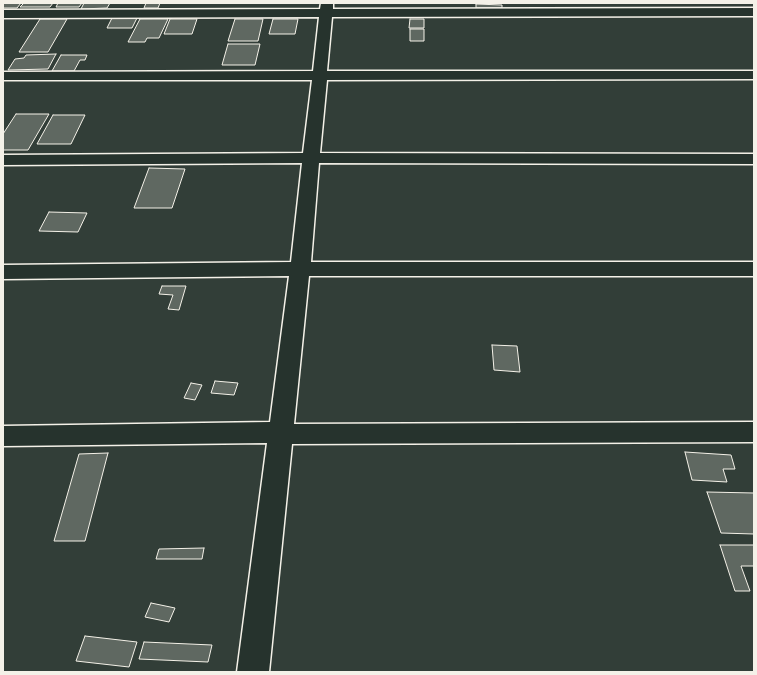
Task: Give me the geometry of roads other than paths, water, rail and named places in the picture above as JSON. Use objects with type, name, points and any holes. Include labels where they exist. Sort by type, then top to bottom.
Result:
[{"type":"street","points":[[253,672],[300,269],[327,8]]},
{"type":"street","points":[[3,14],[327,8],[754,12]]},
{"type":"street","points":[[3,76],[754,75]]},
{"type":"street","points":[[3,160],[311,158],[754,159]]},
{"type":"street","points":[[3,272],[300,269],[754,269]]},
{"type":"street","points":[[3,436],[281,432],[306,434],[754,432]]}]
